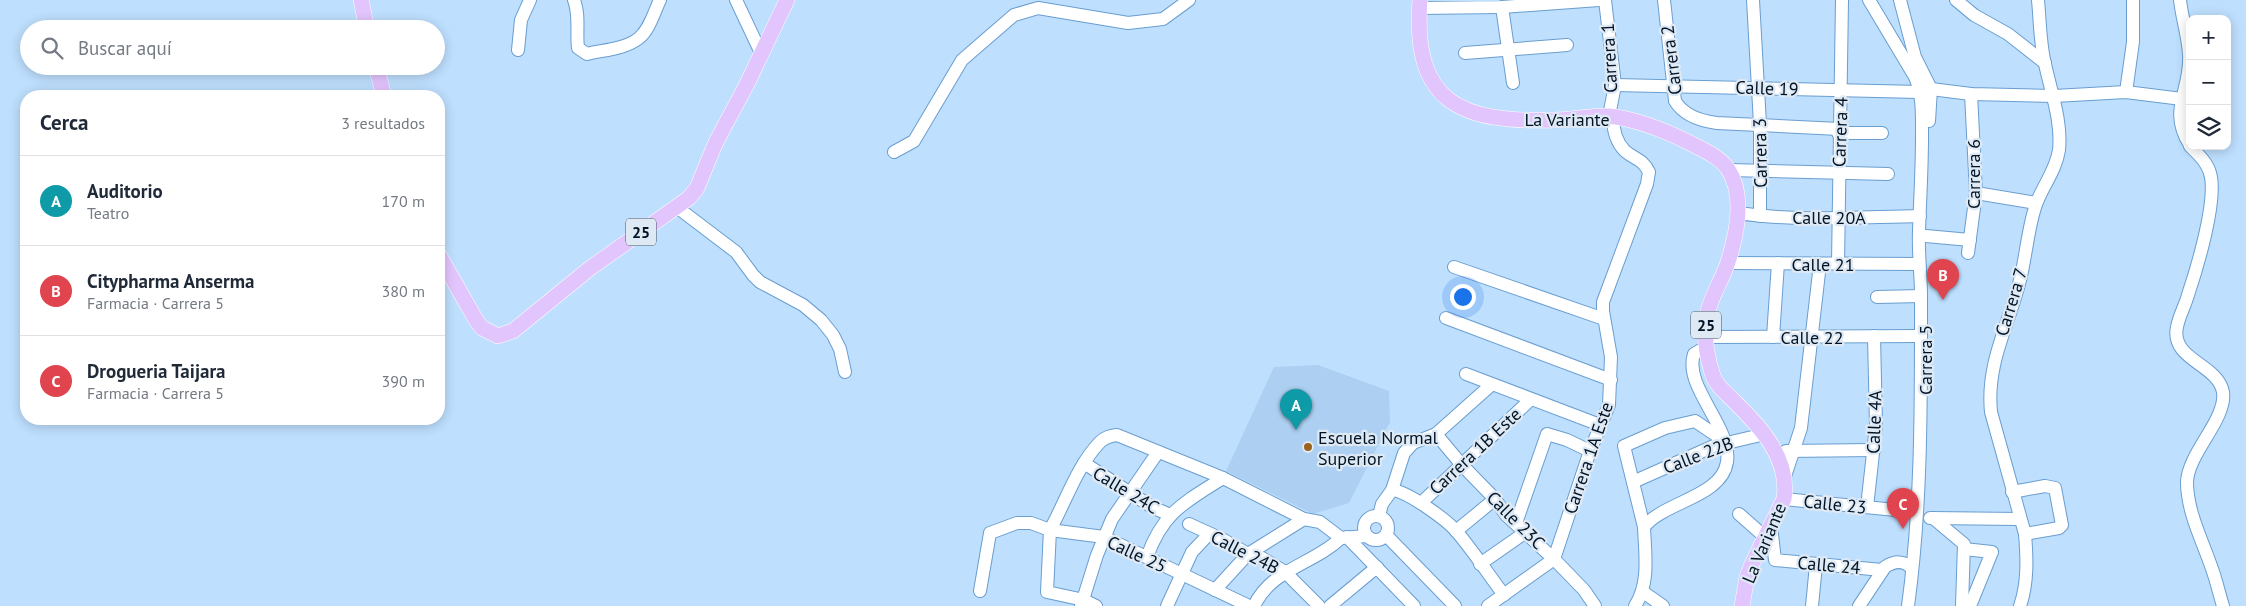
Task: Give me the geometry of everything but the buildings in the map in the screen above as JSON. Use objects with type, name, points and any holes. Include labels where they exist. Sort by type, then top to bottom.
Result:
[{"type":"main road","points":[[361,0],[365,20]]},
{"type":"main road","name":"25","points":[[445,266],[476,320],[490,333],[506,335],[523,324],[589,269],[678,208],[697,188],[716,142],[787,0]]},
{"type":"main road","name":"La Variante","points":[[1419,4],[1420,52],[1427,73],[1436,89],[1453,104],[1493,117],[1554,120],[1611,117],[1640,123],[1679,138],[1715,156],[1729,170],[1733,180],[1738,213],[1728,263],[1711,301],[1705,342],[1715,380],[1765,434],[1776,451],[1784,479],[1784,499],[1747,577],[1742,606]]},
{"type":"main road","points":[[378,75],[382,90]]},
{"type":"street","points":[[518,50],[522,20],[530,0]]},
{"type":"street","points":[[574,0],[578,12],[578,48],[587,54],[626,45],[639,38],[650,22],[660,0]]},
{"type":"street","points":[[736,0],[761,53]]},
{"type":"street","points":[[894,152],[914,142],[962,60],[1014,15],[1038,8],[1128,22],[1163,19],[1189,0]]},
{"type":"street","points":[[1419,4],[1502,7],[1599,0]]},
{"type":"street","name":"Carrera 1","points":[[1605,0],[1615,85],[1611,117]]},
{"type":"street","name":"Carrera 2","points":[[1664,0],[1675,101],[1680,109],[1706,122],[1760,124]]},
{"type":"street","name":"Carrera 3","points":[[1753,0],[1760,124],[1760,216]]},
{"type":"street","name":"Carrera 4","points":[[1838,264],[1842,0]]},
{"type":"street","name":"Carrera 5","points":[[1869,0],[1926,91],[1922,111],[1922,189],[1919,264],[1921,296],[1920,428],[1923,516],[1912,569],[1908,606]]},
{"type":"street","name":"Carrera 5","points":[[1900,0],[1926,91],[1928,132],[1923,516],[1914,606]]},
{"type":"street","points":[[1956,0],[1974,15],[2008,34],[2045,63]]},
{"type":"street","name":"Carrera 7","points":[[2020,606],[2025,593],[2027,551],[2025,534],[1991,412],[1991,378],[2003,328],[2021,277],[2036,203],[2052,173],[2058,151],[2059,139],[2054,96],[2045,63],[2038,0]]},
{"type":"street","points":[[2126,92],[2133,42],[2132,0]]},
{"type":"street","points":[[2180,0],[2189,55],[2179,116],[2186,138]]},
{"type":"street","points":[[1502,7],[1513,83]]},
{"type":"street","points":[[1465,53],[1567,46]]},
{"type":"street","name":"Calle 19","points":[[1615,85],[1758,87],[1842,91],[1926,91],[2054,96],[2126,92],[2182,99]]},
{"type":"street","name":"Carrera 6","points":[[1926,236],[1969,247],[1976,193],[1971,94]]},
{"type":"street","name":"Carrera 1A Este","points":[[1554,559],[1590,451],[1609,404],[1611,380],[1610,344],[1604,319],[1603,302],[1647,184],[1649,172],[1642,160],[1626,152],[1620,144],[1615,134],[1611,117]]},
{"type":"street","points":[[1760,124],[1882,133]]},
{"type":"street","points":[[2194,150],[2205,162],[2210,172],[2213,198],[2188,296],[2176,330],[2180,348],[2212,373],[2221,386],[2223,394],[2215,420],[2192,463],[2187,482],[2198,532],[2212,568],[2223,606]]},
{"type":"street","points":[[1729,170],[1888,174]]},
{"type":"street","points":[[1976,193],[2036,203]]},
{"type":"street","points":[[678,208],[736,252],[760,282],[803,305],[821,320],[834,335],[840,349],[845,372]]},
{"type":"street","name":"Calle 20A","points":[[1738,213],[1760,216],[1838,219],[1920,216]]},
{"type":"street","name":"Calle 21","points":[[1728,263],[1919,264]]},
{"type":"street","points":[[1773,337],[1778,263]]},
{"type":"street","points":[[1784,479],[1801,428],[1820,264]]},
{"type":"street","points":[[1454,267],[1604,319]]},
{"type":"street","points":[[1877,298],[1921,296]]},
{"type":"street","points":[[1446,318],[1611,380]]},
{"type":"street","name":"Calle 4A","points":[[1867,507],[1876,426],[1874,336]]},
{"type":"street","name":"Calle 22","points":[[1705,342],[1773,337],[1920,336]]},
{"type":"street","points":[[1644,527],[1653,518],[1708,489],[1719,479],[1727,464],[1726,442],[1698,385],[1692,366],[1694,354],[1705,342]]},
{"type":"street","points":[[1466,374],[1530,400],[1600,425]]},
{"type":"street","points":[[1379,516],[1382,504],[1392,490],[1404,453],[1413,444],[1436,434],[1491,385]]},
{"type":"street","name":"Carrera 1B Este","points":[[1420,503],[1530,400]]},
{"type":"street","points":[[1647,599],[1644,527],[1624,446],[1665,428],[1695,421],[1726,442]]},
{"type":"street","name":"Calle 23C","points":[[1436,434],[1461,464],[1495,499],[1506,515],[1554,559],[1584,590],[1595,606]]},
{"type":"street","points":[[1516,523],[1547,434],[1567,440],[1590,451]]},
{"type":"street","name":"Calle 22B","points":[[1633,482],[1687,457],[1726,442],[1765,434]]},
{"type":"street","points":[[1096,606],[1047,592],[1050,530],[1084,463],[1100,441],[1108,436],[1117,435],[1223,478],[1304,519],[1320,522],[1344,537],[1377,567],[1414,606]]},
{"type":"street","points":[[1776,451],[1874,450]]},
{"type":"street","points":[[1083,603],[1094,565],[1112,519],[1158,452]]},
{"type":"street","name":"Calle 24C","points":[[1084,463],[1129,493],[1170,515]]},
{"type":"street","points":[[1147,557],[1155,536],[1170,515],[1188,500],[1223,478]]},
{"type":"street","points":[[2012,492],[2051,486],[2055,488],[2062,524],[2058,528],[2025,534]]},
{"type":"street","points":[[1392,490],[1398,491],[1420,503],[1456,531],[1504,595]]},
{"type":"street","points":[[1456,531],[1495,499]]},
{"type":"street","name":"Calle 23","points":[[1784,499],[1867,507],[1923,516],[2020,519]]},
{"type":"street","points":[[1739,514],[1768,531]]},
{"type":"street","points":[[1379,516],[1385,521],[1388,528],[1386,535],[1380,539],[1373,540],[1367,536],[1364,530],[1366,520],[1379,516]]},
{"type":"street","points":[[1923,516],[1964,544],[1962,606]]},
{"type":"street","points":[[1215,590],[1248,554],[1304,519]]},
{"type":"street","name":"Calle 25","points":[[980,591],[990,533],[1017,523],[1031,523],[1050,530],[1104,537],[1249,606]]},
{"type":"street","name":"Calle 24B","points":[[1189,524],[1248,554],[1262,558],[1285,572],[1319,606]]},
{"type":"street","name":"Calle 24","points":[[1768,531],[1775,560],[1816,565],[1886,567],[1906,563],[1912,569]]},
{"type":"street","points":[[1480,564],[1526,532]]},
{"type":"street","points":[[1167,606],[1183,576],[1192,552],[1209,534]]},
{"type":"street","points":[[1386,535],[1455,606]]},
{"type":"street","points":[[1254,606],[1259,595],[1285,572],[1333,546],[1344,537],[1367,536]]},
{"type":"street","points":[[1964,549],[1992,552],[1970,606]]},
{"type":"street","points":[[1488,606],[1554,559]]},
{"type":"street","points":[[1812,606],[1816,565]]},
{"type":"street","points":[[1330,606],[1377,567]]},
{"type":"street","points":[[1859,606],[1886,567]]},
{"type":"street","points":[[1634,606],[1647,599]]},
{"type":"street","points":[[1647,599],[1663,606]]},
{"type":"shaded area","name":"Escuela Normal Superior","points":[[1318,365],[1389,391],[1390,422],[1349,503],[1313,514],[1226,471],[1274,367]]},
{"type":"place","name":"Citypharma Anserma","points":[[1943,300]]},
{"type":"place","name":"Auditorio","points":[[1296,430]]},
{"type":"place","name":"Escuela Normal Superior","points":[[1308,447]]},
{"type":"place","name":"Drogueria Taijara","points":[[1903,529]]}]
